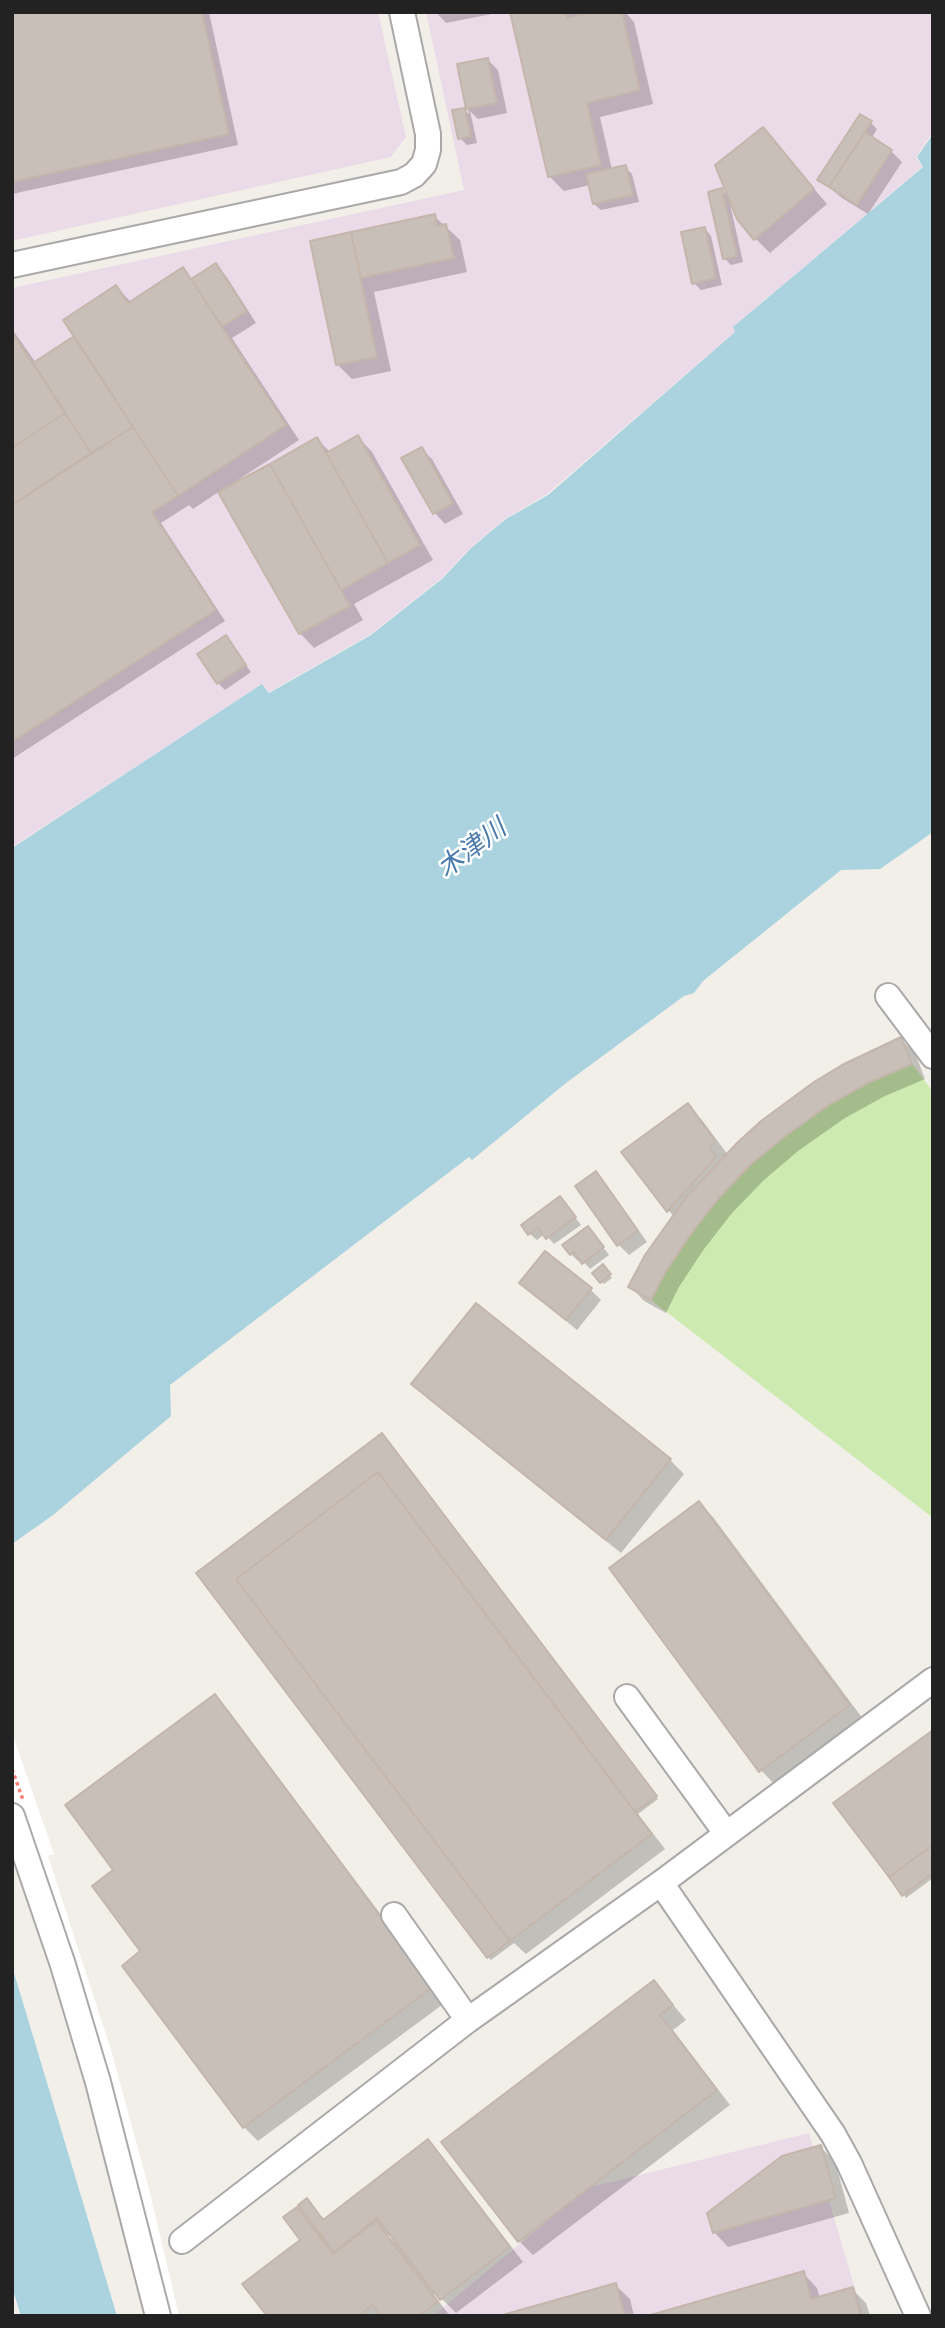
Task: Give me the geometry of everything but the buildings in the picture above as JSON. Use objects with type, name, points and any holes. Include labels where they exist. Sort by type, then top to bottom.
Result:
[{"type":"street","points":[[12,265],[401,182],[414,175],[424,164],[428,150],[428,134],[402,12]]},
{"type":"street","points":[[888,996],[933,1056]]},
{"type":"street","points":[[182,2241],[468,2020],[660,1883],[933,1680]]},
{"type":"street","points":[[627,1697],[726,1833]]},
{"type":"street","points":[[12,1816],[59,1953],[98,2082],[158,2316]]},
{"type":"street","points":[[660,1883],[833,2134],[849,2163],[918,2316]]},
{"type":"street","points":[[394,1916],[468,2020]]},
{"type":"shaded area","points":[[12,12],[378,12],[406,137],[391,157],[12,241]]},
{"type":"shaded area","points":[[426,12],[933,12],[933,132],[916,157],[922,167],[733,327],[735,332],[547,494],[505,519],[470,548],[443,577],[371,634],[269,692],[262,684],[12,847],[12,288],[464,190]]},
{"type":"shaded area","points":[[809,2133],[863,2316],[433,2316],[587,2188]]},
{"type":"green space","points":[[912,1064],[933,1092],[933,1518],[651,1300],[690,1235],[718,1199],[749,1166],[830,1104],[870,1082]]},
{"type":"water","name":"木津川","points":[[933,134],[933,832],[880,869],[841,870],[703,981],[694,993],[684,996],[566,1083],[472,1160],[469,1157],[170,1385],[171,1416],[53,1515],[12,1544],[12,848],[262,684],[269,693],[371,635],[443,578],[471,548],[506,519],[548,495],[735,332],[733,327],[923,167],[917,157]]},
{"type":"water","points":[[12,1966],[117,2316],[21,2316],[12,2287]]},
{"type":"pier","points":[[12,1733],[54,1854],[48,1856],[111,2050],[149,2189],[179,2316],[144,2316],[91,2102],[46,1954],[16,1868],[12,1868]]}]
